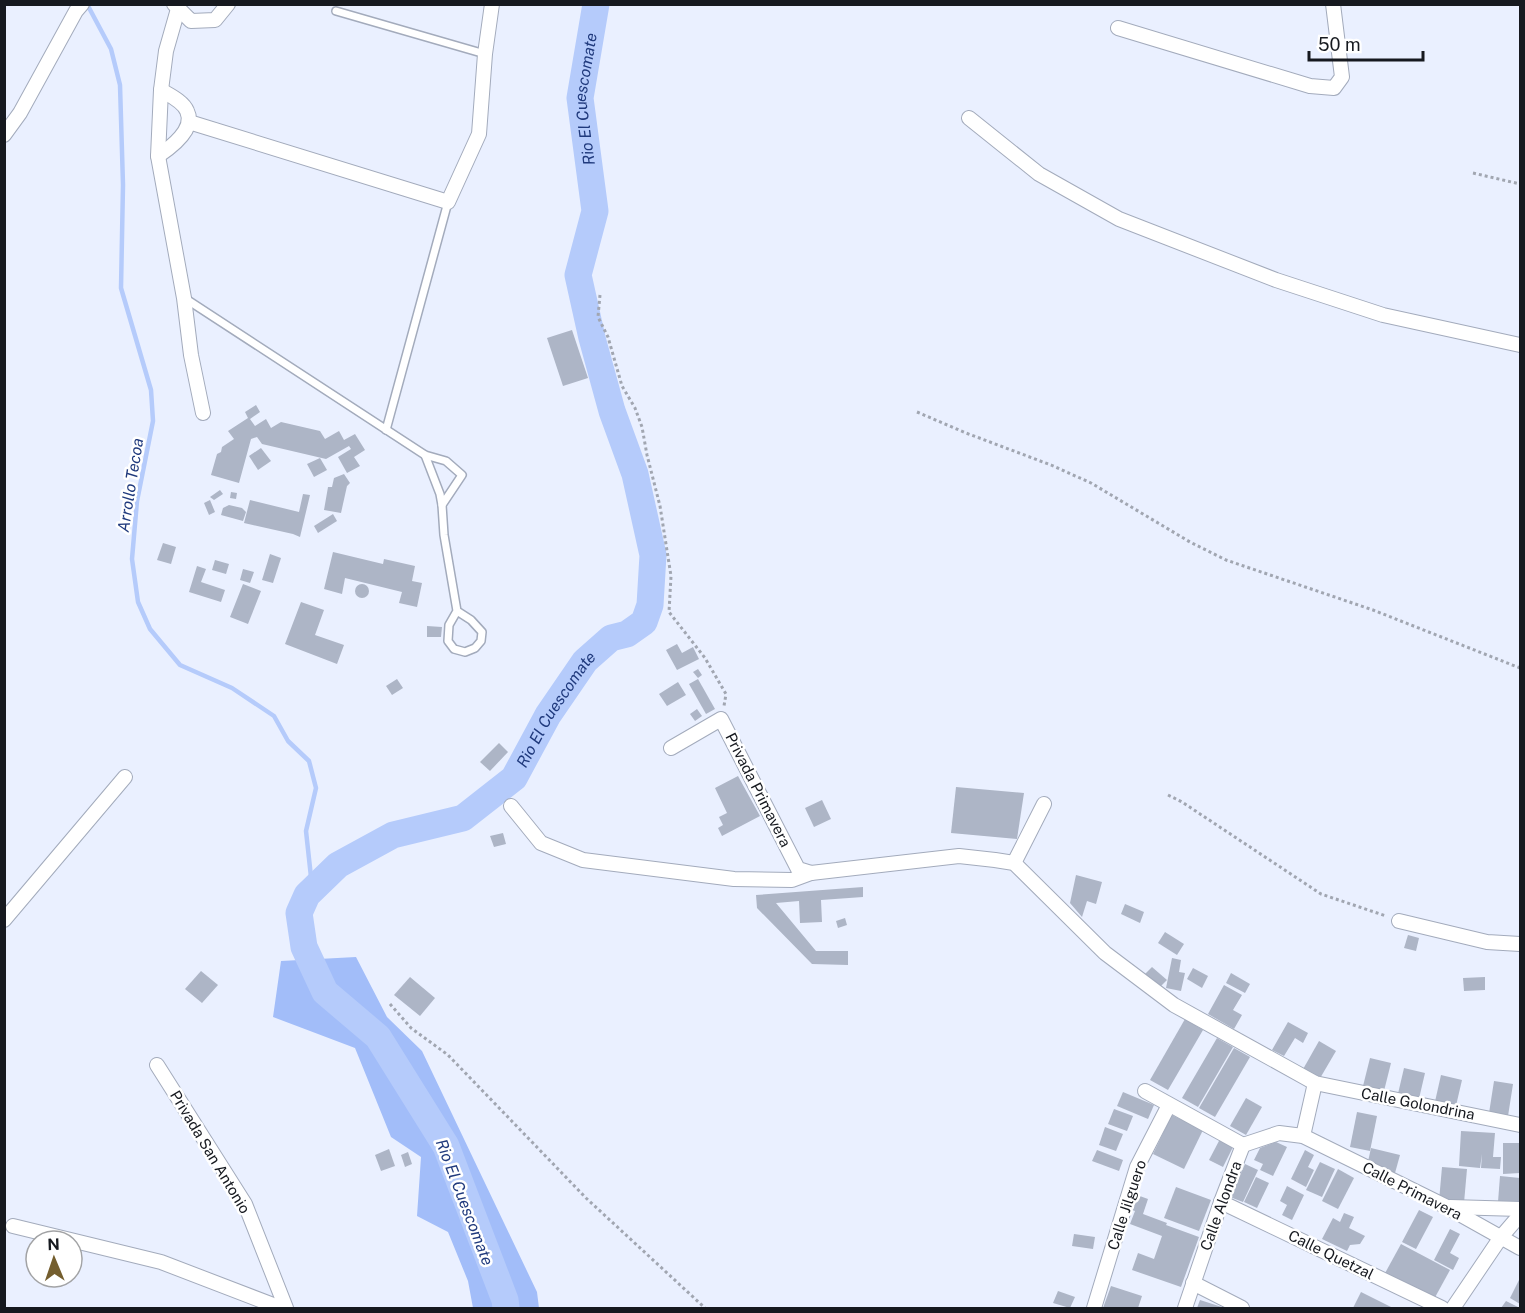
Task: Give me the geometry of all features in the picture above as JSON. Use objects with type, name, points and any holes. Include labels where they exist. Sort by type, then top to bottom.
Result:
[{"type":"street","points":[[176,7],[191,21],[215,20],[228,4]]},
{"type":"street","points":[[189,122],[448,202],[479,134],[485,54],[492,4]]},
{"type":"street","points":[[1118,28],[1310,86],[1334,88],[1342,77],[1333,4]]},
{"type":"street","points":[[176,7],[160,90],[158,156],[184,298],[191,355],[203,413]]},
{"type":"street","points":[[4,135],[20,113],[79,8]]},
{"type":"street","points":[[158,156],[180,140],[189,122],[188,111],[176,99],[160,90]]},
{"type":"street","points":[[969,118],[1039,174],[1119,219],[1276,280],[1383,315],[1521,345]]},
{"type":"street","name":"Privada Primavera","points":[[671,748],[721,719],[798,868],[811,873]]},
{"type":"street","points":[[4,920],[125,777]]},
{"type":"street","points":[[511,806],[541,843],[583,860],[734,879],[792,880],[811,873],[959,856],[1014,863],[1044,804]]},
{"type":"street","name":"Calle Golondrina","points":[[1014,863],[1105,952],[1174,1005],[1315,1083],[1521,1125]]},
{"type":"street","points":[[1399,921],[1487,942],[1521,944]]},
{"type":"street","name":"Privada San Antonio","points":[[157,1065],[245,1204],[283,1308]]},
{"type":"street","points":[[1303,1136],[1315,1083]]},
{"type":"street","points":[[1145,1091],[1243,1145]]},
{"type":"street","name":"Calle Jilguero","points":[[1094,1308],[1137,1167],[1169,1105]]},
{"type":"street","name":"Calle Alondra","points":[[1185,1308],[1243,1145],[1279,1133],[1303,1136]]},
{"type":"street","name":"Calle Primavera","points":[[1303,1136],[1445,1206],[1521,1248]]},
{"type":"street","name":"Calle Quetzal","points":[[1221,1202],[1442,1308]]},
{"type":"street","points":[[1445,1206],[1521,1209]]},
{"type":"street","points":[[1453,1308],[1501,1237],[1521,1215]]},
{"type":"street","points":[[13,1226],[161,1262],[283,1308]]},
{"type":"street","points":[[1193,1283],[1242,1308]]},
{"type":"lane","points":[[336,11],[485,54]]},
{"type":"lane","points":[[386,430],[448,202]]},
{"type":"lane","points":[[184,298],[424,455],[446,461],[462,475],[442,505]]},
{"type":"lane","points":[[424,455],[440,494],[444,535],[457,611],[449,625],[448,641],[454,649],[465,652],[475,648],[482,641],[482,632],[471,620],[457,611]]},
{"type":"path","points":[[1473,173],[1521,184]]},
{"type":"path","points":[[600,295],[598,317],[608,337],[622,386],[635,408],[642,427],[660,506],[671,576],[669,612],[705,658],[726,694],[721,719]]},
{"type":"path","points":[[917,412],[1091,483],[1190,542],[1226,560],[1373,610],[1521,668]]},
{"type":"path","points":[[1168,795],[1321,894],[1399,921]]},
{"type":"path","points":[[390,1004],[411,1028],[448,1055],[586,1198],[705,1308]]},
{"type":"shaded area","points":[[356,957],[387,1017],[422,1051],[537,1292],[539,1308],[473,1308],[468,1281],[448,1232],[417,1216],[421,1157],[391,1137],[355,1048],[273,1017],[281,961]]},
{"type":"building","points":[[572,330],[588,378],[563,386],[547,338]]},
{"type":"building","points":[[256,405],[260,412],[250,419],[255,426],[266,419],[271,428],[281,422],[320,431],[325,439],[339,431],[344,440],[355,434],[365,450],[354,457],[360,466],[347,473],[338,457],[351,449],[349,446],[326,459],[262,444],[257,437],[251,439],[239,483],[211,475],[217,454],[221,452],[222,447],[234,439],[228,431],[248,418],[245,412]]},
{"type":"building","points":[[261,448],[271,461],[258,470],[249,456]]},
{"type":"building","points":[[320,458],[327,470],[314,477],[307,464]]},
{"type":"building","points":[[344,474],[350,483],[347,486],[341,513],[324,510],[328,487],[332,487],[334,478]]},
{"type":"building","points":[[220,490],[223,494],[214,500],[210,497]]},
{"type":"building","points":[[231,492],[237,493],[236,499],[230,498]]},
{"type":"building","points":[[303,494],[310,495],[300,537],[244,523],[250,500],[299,512]]},
{"type":"building","points":[[210,500],[215,512],[209,515],[204,503]]},
{"type":"building","points":[[229,505],[242,508],[246,512],[243,521],[221,515],[223,508]]},
{"type":"building","points":[[333,514],[337,521],[318,533],[314,526]]},
{"type":"building","points":[[163,543],[176,547],[171,564],[157,560]]},
{"type":"building","points":[[333,552],[383,564],[384,559],[415,566],[412,581],[422,583],[417,607],[399,603],[402,592],[345,578],[342,594],[324,589]]},
{"type":"building","points":[[270,554],[281,558],[273,583],[262,580]]},
{"type":"building","points":[[215,560],[229,564],[226,574],[212,570]]},
{"type":"building","points":[[197,566],[206,569],[201,582],[225,590],[221,602],[189,592]]},
{"type":"building","points":[[243,569],[254,572],[250,583],[240,580]]},
{"type":"building","points":[[243,584],[261,591],[248,624],[230,617]]},
{"type":"building","points":[[362,584],[367,586],[369,591],[367,596],[362,598],[357,596],[355,591],[357,586]]},
{"type":"building","points":[[301,602],[324,610],[315,635],[344,645],[337,664],[285,644]]},
{"type":"building","points":[[427,626],[442,627],[441,637],[427,637]]},
{"type":"building","points":[[677,644],[682,653],[693,647],[699,659],[677,670],[666,650]]},
{"type":"building","points":[[698,669],[702,675],[698,678],[693,672]]},
{"type":"building","points":[[397,679],[403,688],[392,695],[386,686]]},
{"type":"building","points":[[698,679],[715,709],[706,714],[689,684]]},
{"type":"building","points":[[678,682],[686,695],[667,706],[659,694]]},
{"type":"building","points":[[697,709],[702,716],[695,721],[690,714]]},
{"type":"building","points":[[499,743],[508,752],[490,771],[480,762]]},
{"type":"building","points":[[738,776],[760,816],[722,836],[718,828],[723,825],[719,817],[727,813],[715,788]]},
{"type":"building","points":[[956,787],[1024,793],[1017,839],[951,833]]},
{"type":"building","points":[[822,800],[831,819],[814,827],[805,808]]},
{"type":"building","points":[[503,833],[506,844],[494,847],[490,836]]},
{"type":"building","points":[[1076,875],[1102,882],[1096,904],[1087,901],[1082,917],[1070,903]]},
{"type":"building","points":[[863,887],[863,897],[821,900],[822,922],[800,923],[799,901],[776,903],[816,951],[848,951],[848,965],[812,964],[757,908],[756,895]]},
{"type":"building","points":[[1125,904],[1144,912],[1140,923],[1121,914]]},
{"type":"building","points":[[845,918],[847,925],[838,928],[836,921]]},
{"type":"building","points":[[1165,932],[1184,944],[1177,955],[1158,943]]},
{"type":"building","points":[[1408,935],[1419,938],[1416,951],[1404,948]]},
{"type":"building","points":[[1172,958],[1181,960],[1179,972],[1185,973],[1181,991],[1166,988]]},
{"type":"building","points":[[1152,967],[1167,980],[1159,988],[1144,975]]},
{"type":"building","points":[[1193,968],[1208,976],[1202,988],[1187,979]]},
{"type":"building","points":[[201,971],[218,985],[202,1003],[185,989]]},
{"type":"building","points":[[1231,973],[1250,984],[1245,993],[1226,983]]},
{"type":"building","points":[[410,977],[435,998],[420,1016],[394,995]]},
{"type":"building","points":[[1485,977],[1485,990],[1464,991],[1463,978]]},
{"type":"building","points":[[1224,985],[1242,995],[1233,1010],[1242,1015],[1234,1029],[1208,1014]]},
{"type":"building","points":[[1185,1019],[1203,1030],[1168,1090],[1150,1080]]},
{"type":"building","points":[[1288,1022],[1308,1033],[1303,1043],[1295,1038],[1284,1056],[1272,1050]]},
{"type":"building","points":[[1217,1038],[1233,1047],[1198,1107],[1182,1098]]},
{"type":"building","points":[[1319,1041],[1336,1051],[1319,1080],[1302,1071]]},
{"type":"building","points":[[1234,1048],[1250,1057],[1215,1117],[1199,1108]]},
{"type":"building","points":[[1370,1058],[1391,1063],[1383,1095],[1362,1090]]},
{"type":"building","points":[[1404,1068],[1425,1073],[1418,1103],[1397,1098]]},
{"type":"building","points":[[1441,1075],[1462,1080],[1455,1110],[1434,1106]]},
{"type":"building","points":[[1494,1081],[1513,1084],[1508,1116],[1489,1113]]},
{"type":"building","points":[[1123,1092],[1154,1105],[1148,1119],[1117,1106]]},
{"type":"building","points":[[1246,1098],[1262,1107],[1246,1135],[1230,1126]]},
{"type":"building","points":[[1114,1109],[1133,1116],[1127,1131],[1108,1124]]},
{"type":"building","points":[[1357,1112],[1377,1116],[1370,1151],[1350,1147]]},
{"type":"building","points":[[1172,1115],[1203,1130],[1184,1169],[1153,1154]]},
{"type":"building","points":[[1105,1127],[1123,1134],[1116,1151],[1099,1145]]},
{"type":"building","points":[[1461,1131],[1495,1133],[1493,1157],[1501,1157],[1500,1169],[1481,1168],[1482,1154],[1480,1168],[1459,1166]]},
{"type":"building","points":[[1220,1139],[1234,1145],[1223,1167],[1209,1160]]},
{"type":"building","points":[[1276,1142],[1287,1147],[1273,1176],[1260,1170],[1263,1164],[1254,1160],[1260,1148]]},
{"type":"building","points":[[1503,1143],[1520,1143],[1520,1173],[1503,1174]]},
{"type":"building","points":[[1371,1148],[1400,1155],[1395,1173],[1367,1166]]},
{"type":"building","points":[[389,1149],[395,1166],[381,1171],[375,1155]]},
{"type":"building","points":[[1097,1150],[1123,1160],[1119,1171],[1092,1161]]},
{"type":"building","points":[[1305,1150],[1314,1155],[1308,1167],[1314,1170],[1306,1187],[1291,1179]]},
{"type":"building","points":[[408,1152],[412,1164],[405,1167],[401,1155]]},
{"type":"building","points":[[1320,1162],[1335,1169],[1322,1197],[1306,1190]]},
{"type":"building","points":[[1245,1164],[1258,1170],[1243,1202],[1230,1197]]},
{"type":"building","points":[[1442,1167],[1467,1169],[1464,1203],[1439,1201]]},
{"type":"building","points":[[1338,1169],[1354,1178],[1338,1209],[1322,1201]]},
{"type":"building","points":[[1500,1176],[1520,1178],[1520,1204],[1498,1202]]},
{"type":"building","points":[[1256,1177],[1269,1183],[1257,1208],[1244,1202]]},
{"type":"building","points":[[1287,1186],[1304,1195],[1292,1220],[1282,1215],[1287,1205],[1280,1201]]},
{"type":"building","points":[[1176,1187],[1211,1200],[1199,1231],[1164,1218]]},
{"type":"building","points":[[1137,1195],[1148,1199],[1143,1214],[1199,1237],[1181,1287],[1132,1270],[1138,1253],[1154,1259],[1162,1236],[1130,1224],[1135,1211],[1132,1210]]},
{"type":"building","points":[[1419,1210],[1433,1217],[1416,1249],[1402,1242]]},
{"type":"building","points":[[1344,1213],[1354,1217],[1349,1228],[1365,1236],[1360,1244],[1350,1245],[1347,1251],[1322,1239],[1333,1218],[1340,1222]]},
{"type":"building","points":[[1450,1229],[1460,1234],[1450,1253],[1459,1258],[1453,1270],[1434,1260]]},
{"type":"building","points":[[1074,1234],[1095,1237],[1093,1249],[1072,1246]]},
{"type":"building","points":[[1401,1244],[1450,1270],[1433,1301],[1384,1275]]},
{"type":"building","points":[[1520,1278],[1520,1304],[1510,1298]]},
{"type":"building","points":[[1111,1286],[1142,1296],[1138,1308],[1103,1308]]},
{"type":"building","points":[[1058,1291],[1075,1297],[1070,1308],[1053,1303]]},
{"type":"building","points":[[1361,1292],[1393,1308],[1353,1308]]},
{"type":"building","points":[[1200,1300],[1225,1308],[1197,1308]]},
{"type":"building","points":[[1506,1301],[1520,1308],[1501,1308]]},
{"type":"waterway","name":"Arrollo Tecoa","points":[[87,4],[111,49],[120,85],[123,185],[121,288],[151,390],[153,421],[137,501],[132,559],[138,602],[150,629],[180,665],[232,688],[274,716],[288,741],[309,761],[316,788],[306,831],[311,877],[307,895]]},
{"type":"waterway","name":"Rio El Cuescomate","points":[[506,1308],[505,1300],[446,1146],[378,1037],[325,992],[304,947],[299,913],[307,895],[338,865],[393,835],[463,818],[514,778],[548,715],[585,661],[611,638],[627,634],[644,622],[650,605],[653,555],[635,474],[612,411],[578,275],[595,211],[580,98],[596,4]]}]
